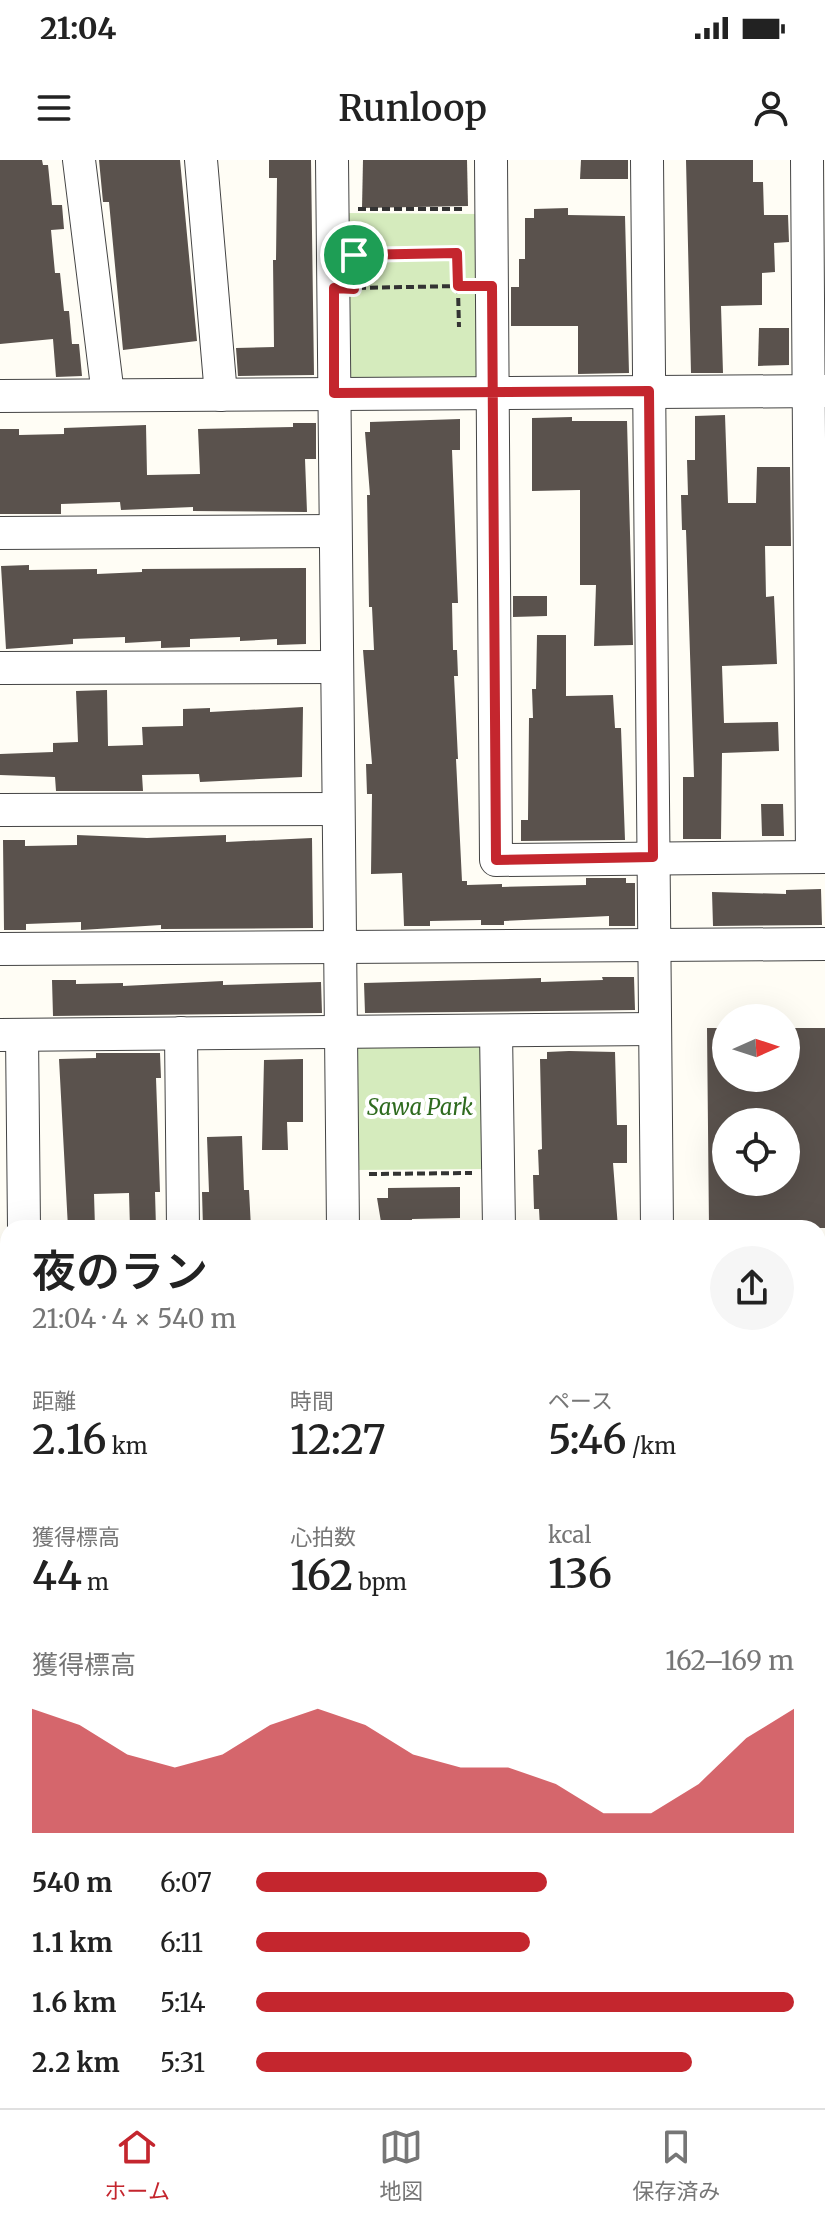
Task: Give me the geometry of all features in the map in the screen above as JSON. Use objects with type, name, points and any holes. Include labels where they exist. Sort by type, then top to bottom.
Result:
[{"type":"street","points":[[79,160],[108,395]]},
{"type":"street","points":[[201,160],[221,395]]},
{"type":"street","points":[[332,160],[343,1220]]},
{"type":"street","points":[[491,160],[496,860],[818,857],[815,244],[807,160]]},
{"type":"street","points":[[647,160],[657,1220]]},
{"type":"street","points":[[0,396],[816,391]]},
{"type":"street","points":[[0,533],[335,531]]},
{"type":"street","points":[[0,668],[336,667]]},
{"type":"street","points":[[0,810],[338,809]]},
{"type":"street","points":[[0,949],[825,944]]},
{"type":"street","points":[[23,1220],[11,1035],[654,1029]]},
{"type":"street","points":[[496,1032],[499,1220]]},
{"type":"street","points":[[181,1033],[183,1220]]},
{"type":"path","points":[[332,209],[491,209]]},
{"type":"path","points":[[354,266],[354,255],[457,253],[459,327]]},
{"type":"path","points":[[354,277],[354,289],[492,286]]},
{"type":"path","points":[[343,1174],[498,1173]]},
{"type":"green space","points":[[343,213],[480,214],[482,375],[475,382],[351,383],[344,374]]},
{"type":"green space","name":"Sawa Park","points":[[356,1043],[481,1043],[489,1169],[350,1170]]},
{"type":"building","points":[[0,160],[42,160],[43,165],[48,165],[52,205],[62,205],[64,229],[51,230],[55,273],[60,273],[64,311],[69,311],[72,344],[79,344],[82,376],[56,377],[53,339],[0,344]]},
{"type":"building","points":[[99,160],[180,160],[197,341],[123,350],[109,202],[103,202]]},
{"type":"building","points":[[269,160],[311,160],[314,375],[238,376],[236,348],[274,347],[273,260],[276,260],[277,178],[269,178]]},
{"type":"building","points":[[363,160],[467,160],[468,206],[362,208]]},
{"type":"building","points":[[581,160],[628,160],[628,179],[580,179]]},
{"type":"building","points":[[686,160],[753,160],[753,182],[763,182],[764,215],[788,215],[789,242],[774,243],[775,272],[762,273],[762,305],[721,306],[723,373],[691,373]]},
{"type":"building","points":[[568,208],[568,215],[625,216],[629,373],[578,374],[578,326],[511,326],[511,287],[519,287],[519,259],[525,259],[525,218],[534,218],[534,209]]},
{"type":"building","points":[[759,328],[789,328],[789,365],[758,366]]},
{"type":"building","points":[[725,415],[728,503],[756,503],[757,467],[790,467],[791,546],[765,546],[766,597],[774,596],[777,664],[722,666],[724,723],[778,722],[779,751],[722,753],[721,839],[683,839],[683,777],[694,777],[686,530],[682,530],[681,495],[688,495],[687,460],[695,460],[695,416]]},
{"type":"building","points":[[572,417],[572,421],[627,421],[633,645],[594,646],[596,585],[580,585],[580,490],[532,491],[532,418]]},
{"type":"building","points":[[460,419],[460,450],[452,450],[458,603],[452,603],[453,650],[457,650],[458,676],[454,676],[462,881],[467,881],[467,885],[502,884],[502,887],[586,885],[586,878],[626,878],[626,883],[635,883],[635,926],[609,926],[609,916],[504,921],[504,925],[481,925],[481,920],[430,921],[430,926],[404,926],[402,873],[371,874],[372,794],[367,794],[366,764],[372,764],[363,650],[374,650],[372,607],[369,607],[367,495],[370,495],[365,432],[370,432],[370,422]]},
{"type":"building","points":[[293,423],[316,423],[316,459],[305,459],[307,512],[193,511],[193,507],[121,510],[120,502],[61,504],[61,514],[0,514],[0,429],[19,429],[19,435],[64,434],[64,428],[146,425],[147,475],[200,474],[198,429],[293,427]]},
{"type":"building","points":[[29,565],[29,570],[97,569],[97,574],[142,572],[142,569],[306,568],[306,644],[277,645],[277,639],[240,641],[240,637],[190,639],[190,647],[161,648],[161,641],[125,643],[125,637],[73,639],[73,644],[6,649],[1,566]]},
{"type":"building","points":[[513,596],[547,596],[547,616],[513,617]]},
{"type":"building","points":[[537,635],[566,635],[566,696],[613,695],[615,728],[621,728],[625,840],[521,841],[521,820],[528,820],[529,718],[533,718],[532,689],[536,689]]},
{"type":"building","points":[[107,690],[108,746],[143,745],[142,727],[183,726],[183,709],[210,708],[210,712],[303,707],[302,777],[200,782],[199,774],[142,775],[143,791],[56,791],[55,777],[0,775],[0,754],[53,752],[53,743],[78,742],[76,691]]},
{"type":"building","points":[[761,804],[783,804],[784,836],[762,836]]},
{"type":"building","points":[[77,835],[147,838],[226,835],[226,842],[312,838],[313,928],[161,929],[161,925],[81,930],[81,922],[26,924],[26,930],[4,930],[3,840],[25,840],[25,846],[77,845]]},
{"type":"building","points":[[821,889],[822,925],[713,926],[712,892],[786,894],[786,890]]},
{"type":"building","points":[[602,977],[634,977],[635,1010],[365,1013],[364,983],[541,978],[541,982],[603,980]]},
{"type":"building","points":[[52,980],[76,980],[76,984],[123,983],[123,986],[223,981],[223,985],[321,982],[322,1013],[53,1016]]},
{"type":"building","points":[[707,1028],[712,1028],[712,1092],[800,1092],[800,1028],[825,1028],[825,1220],[709,1220]]},
{"type":"building","points":[[547,1052],[615,1052],[617,1125],[627,1125],[627,1163],[613,1163],[617,1220],[540,1220],[539,1209],[534,1209],[533,1175],[539,1175],[538,1150],[542,1149],[540,1059],[547,1059]]},
{"type":"building","points":[[96,1053],[160,1053],[161,1078],[156,1078],[160,1192],[155,1192],[156,1220],[130,1220],[129,1193],[94,1194],[95,1220],[68,1220],[59,1059],[96,1058]]},
{"type":"building","points":[[303,1059],[303,1122],[287,1122],[288,1150],[262,1150],[264,1060]]},
{"type":"building","points":[[242,1136],[244,1190],[249,1190],[251,1220],[203,1220],[202,1192],[209,1192],[207,1137]]},
{"type":"building","points":[[460,1187],[460,1218],[381,1220],[377,1198],[388,1198],[388,1188]]},
{"type":"route","points":[[354,255],[354,289],[334,288],[334,393],[494,393],[649,391],[653,857],[496,860],[494,393],[492,286],[458,286],[457,253],[354,255]]}]
